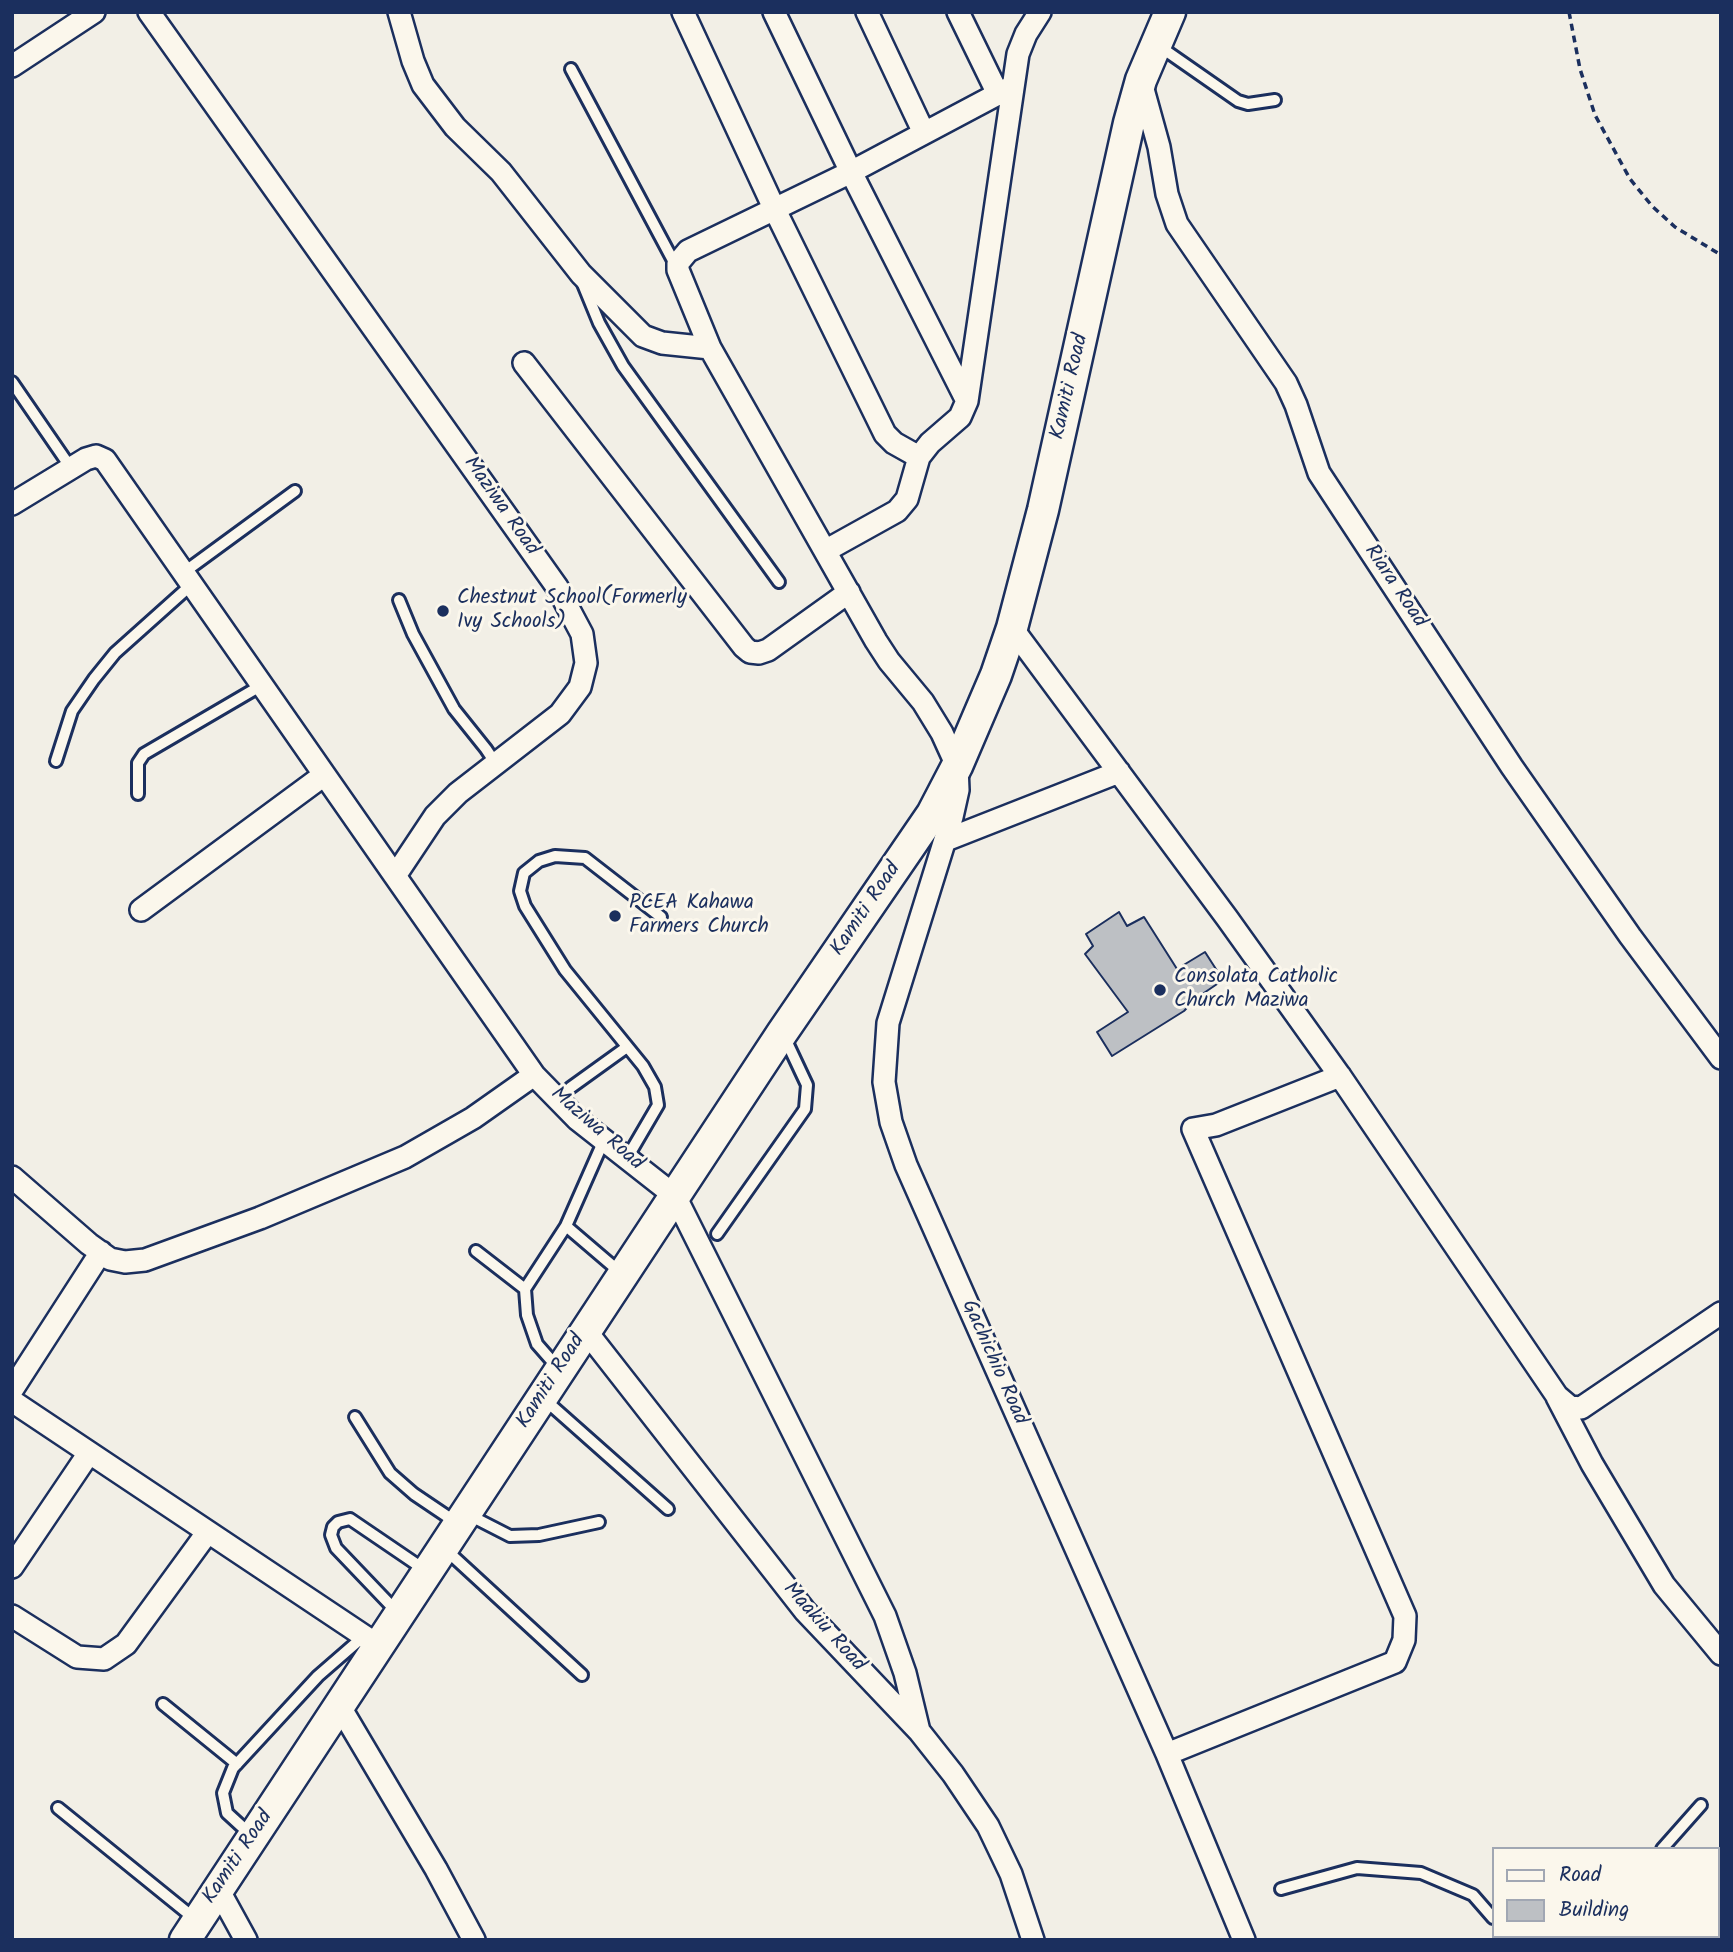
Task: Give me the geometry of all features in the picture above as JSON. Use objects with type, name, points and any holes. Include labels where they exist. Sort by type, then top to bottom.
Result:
[{"type":"main road","name":"Kamiti Road","points":[[191,1930],[340,1707],[371,1641],[400,1615],[782,1033],[932,814],[957,766],[996,675],[1012,628],[1043,510],[1129,123],[1141,80],[1170,12]]},
{"type":"street","points":[[12,66],[94,12]]},
{"type":"street","name":"Maziwa Road","points":[[149,12],[557,587],[582,634],[586,663],[580,687],[560,713],[458,793],[435,816],[395,876],[534,1075],[577,1119],[675,1196]]},
{"type":"street","points":[[399,12],[423,85],[455,127],[501,172],[581,274],[643,337],[686,347],[710,348]]},
{"type":"street","points":[[683,12],[774,208],[885,434],[894,443],[919,457]]},
{"type":"street","points":[[774,12],[851,172],[967,401]]},
{"type":"street","points":[[867,12],[924,133]]},
{"type":"street","points":[[958,12],[1005,90]]},
{"type":"street","points":[[825,551],[897,512],[907,499],[919,457],[930,443],[960,417],[967,401],[1005,90],[1022,44],[1040,12]]},
{"type":"street","name":"Riara Road","points":[[1141,80],[1159,147],[1167,194],[1177,225],[1286,383],[1319,473],[1512,767],[1630,936],[1721,1058]]},
{"type":"street","points":[[957,766],[942,733],[923,702],[889,661],[710,348],[678,270],[678,263],[688,251],[851,172],[1005,90]]},
{"type":"street","points":[[524,363],[750,652],[768,650],[849,592]]},
{"type":"street","points":[[12,504],[96,456],[105,460],[395,876]]},
{"type":"street","points":[[1012,628],[1340,1076],[1557,1396],[1592,1464],[1664,1586],[1721,1654]]},
{"type":"street","name":"Gachichio Road","points":[[957,766],[958,790],[946,840],[888,1023],[884,1082],[891,1122],[906,1165],[1167,1754],[1244,1940]]},
{"type":"street","points":[[946,840],[1119,772]]},
{"type":"street","points":[[141,910],[324,775]]},
{"type":"street","points":[[12,1177],[110,1259],[125,1262],[145,1259],[272,1213],[405,1157],[473,1118],[534,1075]]},
{"type":"street","points":[[1167,1754],[1395,1662],[1404,1640],[1405,1616],[1193,1129],[1216,1125],[1340,1076]]},
{"type":"street","points":[[675,1196],[885,1616],[905,1673],[919,1731]]},
{"type":"street","points":[[12,1390],[101,1252]]},
{"type":"street","points":[[1557,1396],[1570,1407],[1581,1408],[1721,1313]]},
{"type":"street","name":"Maakiu Road","points":[[586,1331],[756,1552],[805,1611],[919,1731],[953,1774],[988,1826],[1011,1874],[1033,1940]]},
{"type":"street","points":[[12,1401],[371,1641]]},
{"type":"street","points":[[12,1567],[89,1453]]},
{"type":"street","points":[[12,1616],[76,1657],[104,1659],[126,1644],[207,1533]]},
{"type":"street","points":[[340,1707],[436,1869],[474,1940]]},
{"type":"street","points":[[218,1889],[246,1940]]},
{"type":"lane","points":[[1156,44],[1238,101],[1248,104],[1275,100]]},
{"type":"lane","points":[[570,69],[678,270]]},
{"type":"lane","points":[[581,274],[594,312],[623,366],[779,582]]},
{"type":"lane","points":[[12,382],[71,468]]},
{"type":"lane","points":[[56,761],[72,711],[116,653],[187,579],[295,491]]},
{"type":"lane","points":[[399,600],[417,642],[454,709],[496,764]]},
{"type":"lane","points":[[138,794],[138,763],[144,754],[262,685]]},
{"type":"lane","points":[[627,1158],[658,1105],[655,1087],[643,1066],[565,970],[525,906],[520,891],[524,873],[539,861],[555,856],[585,858],[661,917]]},
{"type":"lane","points":[[717,1234],[805,1109],[807,1086],[782,1033]]},
{"type":"lane","points":[[570,1088],[627,1047]]},
{"type":"lane","points":[[560,1370],[537,1344],[527,1315],[524,1289],[566,1226],[604,1140]]},
{"type":"lane","points":[[566,1226],[623,1275]]},
{"type":"lane","points":[[477,1251],[524,1289]]},
{"type":"lane","points":[[542,1397],[668,1509]]},
{"type":"lane","points":[[355,1417],[390,1473],[414,1494],[449,1539],[582,1675]]},
{"type":"lane","points":[[400,1615],[336,1548],[331,1535],[338,1522],[350,1519],[449,1539],[539,1535],[599,1522]]},
{"type":"lane","points":[[253,1837],[228,1813],[225,1803],[223,1793],[237,1764],[318,1676],[371,1641]]},
{"type":"lane","points":[[163,1704],[237,1764]]},
{"type":"lane","points":[[1664,1847],[1701,1805]]},
{"type":"lane","points":[[58,1808],[191,1930]]},
{"type":"lane","points":[[1281,1889],[1357,1868],[1421,1873],[1473,1895],[1492,1915]]},
{"type":"path","points":[[1569,12],[1580,69],[1595,115],[1630,179],[1675,226],[1721,255]]},
{"type":"building","name":"Consolata Catholic Church Maziwa","points":[[1119,912],[1127,926],[1144,917],[1177,969],[1205,952],[1223,980],[1195,999],[1184,1011],[1112,1056],[1097,1032],[1128,1012],[1085,954],[1093,946],[1086,934]]},
{"type":"place","name":"Chestnut School(Formerly Ivy Schools)","points":[[443,611]]},
{"type":"place","name":"PCEA Kahawa Farmers Church","points":[[615,916]]},
{"type":"place","name":"Consolata Catholic Church Maziwa","points":[[1160,990]]}]
